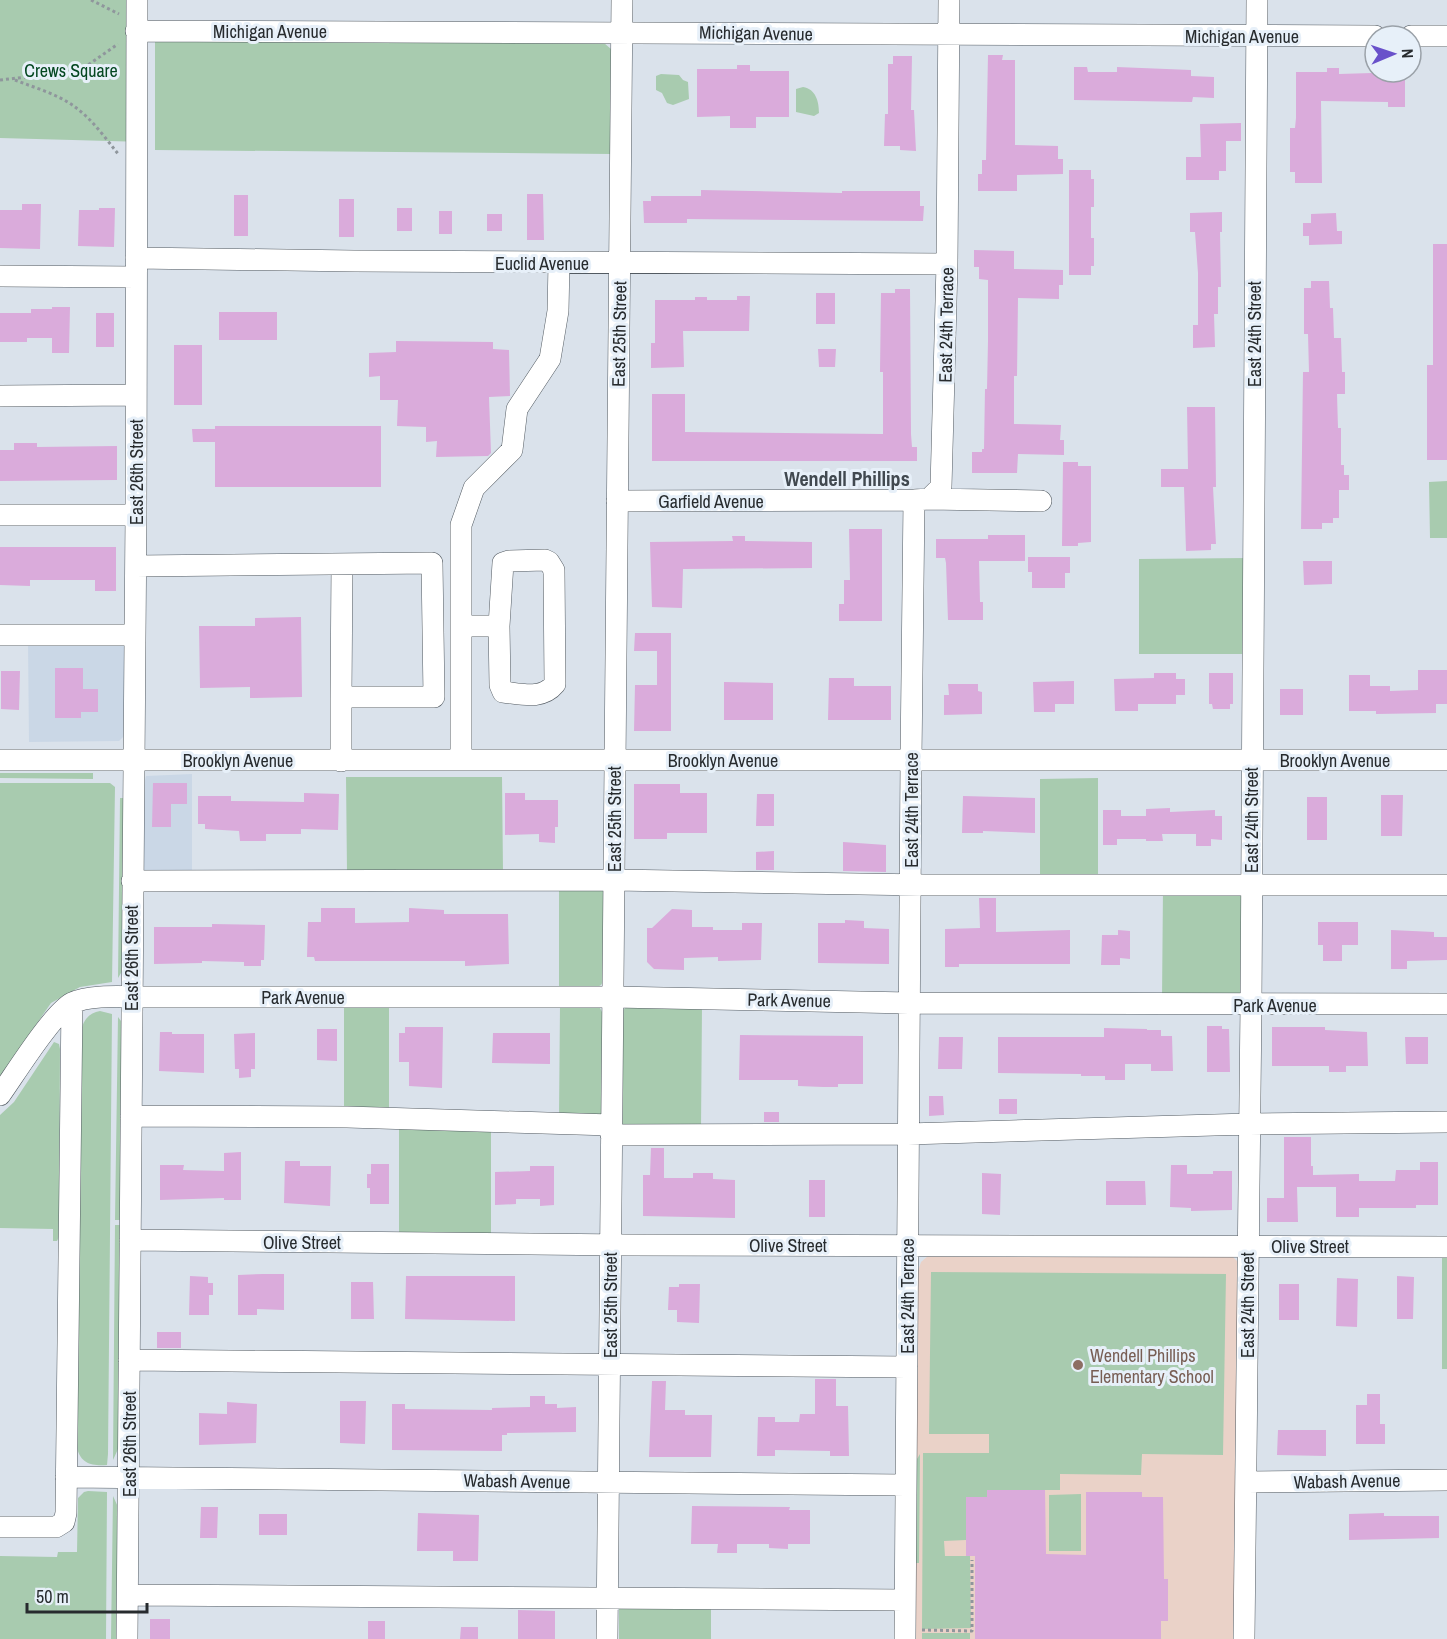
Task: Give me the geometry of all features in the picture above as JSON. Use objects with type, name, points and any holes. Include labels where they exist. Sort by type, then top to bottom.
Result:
[{"type":"street","name":"East 26th Street","points":[[127,1639],[136,566],[136,267],[129,36],[137,0]]},
{"type":"street","name":"East 25th Street","points":[[607,1639],[622,0]]},
{"type":"street","name":"East 24th Terrace","points":[[905,1639],[910,760],[921,500],[941,487],[947,264],[949,0]]},
{"type":"street","name":"East 24th Street","points":[[1244,1639],[1251,1005],[1257,0]]},
{"type":"street","name":"Michigan Avenue","points":[[129,36],[622,32],[1363,36]]},
{"type":"street","points":[[1423,36],[1447,36]]},
{"type":"street","name":"Euclid Avenue","points":[[0,276],[136,267],[559,263],[947,264]]},
{"type":"street","points":[[462,760],[461,525],[474,488],[512,450],[517,409],[550,359],[558,311],[559,263]]},
{"type":"street","points":[[0,396],[136,395]]},
{"type":"street","name":"Garfield Avenue","points":[[617,501],[1041,501]]},
{"type":"street","points":[[0,515],[136,515]]},
{"type":"street","points":[[545,560],[549,562],[554,570],[555,684],[549,692],[542,695],[503,692],[500,685],[499,626],[503,563],[545,560]]},
{"type":"street","points":[[136,566],[432,563],[434,697],[341,697]]},
{"type":"street","points":[[340,760],[342,564]]},
{"type":"street","points":[[461,626],[499,626]]},
{"type":"street","points":[[0,635],[134,635]]},
{"type":"street","name":"Brooklyn Avenue","points":[[0,760],[1447,760]]},
{"type":"street","points":[[132,881],[614,880],[910,885],[1447,885]]},
{"type":"street","name":"Park Avenue","points":[[72,1003],[91,999],[131,997],[614,997],[909,1003],[1447,1004]]},
{"type":"street","points":[[0,1095],[57,1016],[72,1003]]},
{"type":"street","points":[[0,1527],[56,1527],[64,1522],[72,1003]]},
{"type":"street","points":[[131,1116],[347,1116],[611,1130],[908,1134],[1249,1124],[1447,1122]]},
{"type":"street","name":"Olive Street","points":[[130,1240],[1447,1247]]},
{"type":"street","points":[[129,1360],[907,1367]]},
{"type":"street","name":"Wabash Avenue","points":[[66,1477],[906,1485]]},
{"type":"street","name":"Wabash Avenue","points":[[1246,1482],[1447,1480]]},
{"type":"street","points":[[128,1595],[905,1600]]},
{"type":"path","points":[[91,0],[122,16]]},
{"type":"path","points":[[0,80],[54,74],[88,65],[129,36]]},
{"type":"path","points":[[14,80],[54,94],[75,106],[92,122],[124,161]]},
{"type":"path","points":[[924,1630],[972,1631],[972,1560]]},
{"type":"shaded area","points":[[125,641],[126,734],[119,741],[29,742],[28,642]]},
{"type":"shaded area","points":[[192,774],[192,875],[144,874],[144,785],[146,776]]},
{"type":"shaded area","name":"Wendell Phillips Elementary School","points":[[928,1256],[1232,1256],[1238,1262],[1236,1639],[915,1639],[918,1271],[921,1262]]},
{"type":"green space","name":"Crews Square","points":[[0,0],[144,0],[145,142],[0,138]]},
{"type":"green space","points":[[155,40],[604,43],[611,49],[612,54],[611,154],[155,150]]},
{"type":"green space","points":[[679,75],[688,82],[689,99],[673,105],[667,103],[662,93],[656,90],[656,76]]},
{"type":"green space","points":[[803,87],[811,90],[817,100],[819,113],[814,116],[796,112],[796,89]]},
{"type":"green space","points":[[1447,481],[1447,538],[1430,538],[1429,482]]},
{"type":"green space","points":[[1247,558],[1247,654],[1139,654],[1139,559]]},
{"type":"green space","points":[[0,773],[93,773],[93,779],[0,778]]},
{"type":"green space","points":[[346,777],[502,777],[503,872],[347,872]]},
{"type":"green space","points":[[1098,778],[1098,879],[1040,879],[1040,779]]},
{"type":"green space","points":[[0,783],[110,783],[115,787],[112,982],[80,987],[51,1003],[0,1077]]},
{"type":"green space","points":[[120,798],[125,798],[124,968],[118,978]]},
{"type":"green space","points":[[559,885],[604,885],[604,980],[596,988],[559,987]]},
{"type":"green space","points":[[1163,888],[1245,888],[1244,1000],[1162,999]]},
{"type":"green space","points":[[344,1006],[389,1006],[389,1111],[344,1111]]},
{"type":"green space","points":[[560,1006],[595,1007],[600,1008],[602,1012],[602,1117],[559,1116]]},
{"type":"green space","points":[[628,1006],[702,1006],[701,1129],[621,1128],[623,1010]]},
{"type":"green space","points":[[100,1011],[112,1014],[107,1465],[84,1461],[77,1448],[81,1031],[87,1018]]},
{"type":"green space","points":[[118,1017],[123,1029],[120,1220],[115,1220]]},
{"type":"green space","points":[[54,1042],[59,1044],[60,1049],[59,1237],[57,1241],[53,1241],[53,1229],[0,1228],[0,1115],[14,1102]]},
{"type":"green space","points":[[399,1128],[491,1128],[491,1234],[399,1234]]},
{"type":"green space","points":[[115,1225],[121,1225],[118,1449],[113,1460]]},
{"type":"green space","points":[[1442,1253],[1447,1253],[1447,1369],[1442,1369]]},
{"type":"green space","points":[[931,1272],[1226,1274],[1223,1455],[1142,1454],[1141,1475],[1060,1474],[1060,1490],[987,1490],[987,1497],[966,1540],[944,1541],[945,1556],[970,1556],[971,1628],[922,1629],[923,1453],[989,1453],[989,1434],[929,1434]]},
{"type":"green space","points":[[920,1454],[919,1563],[916,1563],[917,1459]]},
{"type":"green space","points":[[88,1491],[107,1492],[106,1639],[0,1639],[0,1556],[57,1557],[58,1552],[77,1552],[78,1498]]},
{"type":"green space","points":[[1081,1494],[1081,1551],[1049,1551],[1049,1495]]},
{"type":"green space","points":[[113,1496],[118,1507],[116,1639],[111,1639]]},
{"type":"green space","points":[[619,1602],[711,1602],[711,1639],[619,1639]]},
{"type":"green space","points":[[922,1633],[970,1633],[970,1639],[922,1639]]},
{"type":"building","points":[[988,55],[1003,55],[1002,60],[1015,60],[1015,145],[1058,146],[1058,159],[1063,159],[1063,174],[1017,175],[1017,191],[978,191],[978,174],[982,174],[982,160],[986,160]]},
{"type":"building","points":[[893,56],[912,56],[911,110],[914,110],[916,151],[900,150],[900,146],[884,146],[885,114],[888,114],[888,64],[893,64]]},
{"type":"building","points":[[737,65],[750,65],[750,71],[789,71],[789,117],[756,117],[756,128],[730,128],[730,116],[697,117],[697,69],[737,69]]},
{"type":"building","points":[[1074,67],[1087,67],[1088,72],[1117,72],[1117,67],[1191,70],[1191,76],[1214,77],[1214,98],[1193,97],[1192,102],[1074,100]]},
{"type":"building","points":[[1327,68],[1339,68],[1339,74],[1363,73],[1363,84],[1405,84],[1405,107],[1388,107],[1388,102],[1321,101],[1322,183],[1295,183],[1295,172],[1290,172],[1290,128],[1295,128],[1296,72],[1327,72]]},
{"type":"building","points":[[1241,123],[1241,141],[1226,141],[1226,171],[1219,171],[1219,180],[1186,180],[1186,157],[1201,157],[1200,124]]},
{"type":"building","points":[[1069,170],[1091,170],[1091,179],[1094,179],[1091,238],[1094,238],[1094,266],[1091,266],[1091,275],[1069,275]]},
{"type":"building","points":[[701,190],[842,193],[842,191],[920,191],[920,206],[924,206],[923,221],[687,219],[687,223],[644,223],[643,201],[651,201],[651,196],[701,196]]},
{"type":"building","points":[[527,194],[543,194],[544,240],[527,240]]},
{"type":"building","points":[[234,195],[248,195],[248,236],[234,236]]},
{"type":"building","points":[[339,199],[354,199],[354,237],[339,237]]},
{"type":"building","points":[[22,204],[41,204],[40,249],[0,248],[0,210],[22,210]]},
{"type":"building","points":[[99,208],[115,208],[114,247],[78,246],[79,210],[99,210]]},
{"type":"building","points":[[397,208],[412,208],[412,231],[397,231]]},
{"type":"building","points":[[439,211],[452,211],[452,234],[439,234]]},
{"type":"building","points":[[1222,212],[1221,287],[1218,287],[1218,314],[1214,314],[1215,347],[1193,348],[1193,325],[1198,325],[1198,273],[1195,232],[1190,232],[1190,213]]},
{"type":"building","points":[[1336,213],[1337,231],[1342,231],[1342,244],[1309,245],[1309,236],[1303,236],[1303,223],[1311,223],[1311,214]]},
{"type":"building","points":[[487,214],[502,214],[502,231],[487,231]]},
{"type":"building","points":[[1433,244],[1447,244],[1447,460],[1427,460],[1427,365],[1433,365]]},
{"type":"building","points":[[974,250],[1014,251],[1014,269],[1063,270],[1063,285],[1059,285],[1059,299],[1018,298],[1014,424],[1061,425],[1060,440],[1064,440],[1064,455],[1018,454],[1017,473],[972,473],[972,452],[982,452],[984,449],[988,341],[988,280],[979,279],[979,267],[974,267]]},
{"type":"building","points":[[1311,281],[1329,281],[1334,338],[1341,338],[1342,372],[1345,372],[1345,394],[1337,394],[1338,428],[1341,428],[1341,465],[1344,465],[1344,475],[1349,475],[1349,490],[1339,490],[1339,518],[1333,518],[1333,523],[1322,523],[1322,529],[1301,529],[1303,372],[1309,372],[1308,334],[1304,334],[1304,288],[1311,288]]},
{"type":"building","points":[[895,289],[910,289],[911,434],[912,447],[917,447],[917,461],[652,461],[652,394],[685,394],[685,432],[883,434],[883,372],[880,372],[881,293],[895,293]]},
{"type":"building","points":[[816,293],[835,293],[835,324],[816,324]]},
{"type":"building","points":[[737,296],[750,296],[749,331],[683,331],[684,367],[651,368],[651,343],[655,343],[655,300],[695,300],[695,297],[707,297],[707,300],[737,300]]},
{"type":"building","points":[[52,307],[70,307],[69,353],[52,353],[52,338],[27,338],[27,342],[0,342],[0,313],[31,313],[31,309],[52,309]]},
{"type":"building","points":[[219,312],[277,312],[277,340],[219,340]]},
{"type":"building","points":[[96,313],[114,313],[114,347],[96,347]]},
{"type":"building","points":[[396,341],[493,342],[493,349],[509,350],[510,396],[489,397],[491,453],[488,456],[436,457],[437,441],[426,442],[426,427],[397,426],[398,400],[380,400],[380,376],[369,377],[369,353],[396,352]]},
{"type":"building","points":[[174,345],[202,345],[202,405],[174,405]]},
{"type":"building","points":[[818,349],[836,349],[835,367],[819,367]]},
{"type":"building","points":[[1187,407],[1215,407],[1216,487],[1213,487],[1216,544],[1211,544],[1211,550],[1186,551],[1184,487],[1161,487],[1161,469],[1188,469]]},
{"type":"building","points":[[215,426],[381,426],[381,487],[215,487],[215,442],[193,442],[192,429],[215,429]]},
{"type":"building","points":[[14,443],[37,443],[37,447],[117,446],[117,480],[0,481],[0,450],[14,450]]},
{"type":"building","points":[[1063,462],[1078,462],[1078,466],[1091,466],[1091,542],[1078,543],[1078,546],[1062,546]]},
{"type":"building","points":[[849,529],[882,529],[882,621],[839,621],[839,604],[844,604],[844,580],[850,580]]},
{"type":"building","points":[[988,535],[1025,535],[1025,561],[979,561],[983,620],[948,620],[946,563],[945,558],[936,558],[936,539],[988,539]]},
{"type":"building","points":[[732,536],[745,536],[745,541],[812,542],[812,568],[683,569],[682,608],[652,607],[650,542],[733,541]]},
{"type":"building","points":[[0,547],[116,547],[116,591],[95,591],[95,580],[30,580],[30,586],[0,585]]},
{"type":"building","points":[[1028,557],[1070,557],[1070,573],[1065,573],[1065,588],[1032,588],[1032,572],[1028,572]]},
{"type":"building","points":[[1303,561],[1332,561],[1332,584],[1304,585]]},
{"type":"building","points":[[301,617],[302,697],[250,698],[250,687],[200,688],[199,626],[255,626],[255,618]]},
{"type":"building","points":[[635,633],[671,633],[671,731],[634,731],[635,685],[657,685],[657,651],[634,651]]},
{"type":"building","points":[[55,668],[83,668],[83,689],[98,689],[98,712],[81,712],[81,718],[55,718]]},
{"type":"building","points":[[1418,670],[1447,670],[1447,704],[1436,704],[1436,713],[1376,714],[1376,711],[1349,711],[1349,675],[1370,675],[1370,686],[1390,686],[1390,691],[1418,690]]},
{"type":"building","points":[[1,671],[20,671],[19,710],[1,709]]},
{"type":"building","points":[[1154,673],[1176,673],[1176,679],[1185,679],[1185,695],[1176,695],[1176,704],[1138,704],[1138,711],[1115,711],[1114,679],[1154,678]]},
{"type":"building","points":[[1209,673],[1233,673],[1233,704],[1230,704],[1230,709],[1213,709],[1212,704],[1209,704]]},
{"type":"building","points":[[829,678],[854,678],[854,686],[891,686],[891,720],[828,720]]},
{"type":"building","points":[[1074,681],[1074,704],[1055,704],[1055,712],[1034,712],[1033,682]]},
{"type":"building","points":[[724,682],[773,683],[773,720],[724,720]]},
{"type":"building","points":[[948,684],[978,684],[978,691],[982,692],[982,714],[944,715],[944,695],[949,695]]},
{"type":"building","points":[[1280,689],[1303,689],[1303,715],[1280,715]]},
{"type":"building","points":[[153,783],[187,783],[187,804],[171,804],[171,827],[152,827]]},
{"type":"building","points":[[634,784],[680,784],[680,793],[707,793],[707,833],[667,833],[667,839],[634,839]]},
{"type":"building","points":[[304,793],[339,794],[338,830],[301,829],[301,834],[266,834],[266,841],[240,841],[239,831],[205,829],[205,824],[198,824],[198,796],[231,796],[231,801],[304,802]]},
{"type":"building","points":[[505,793],[525,793],[525,800],[558,800],[558,827],[555,827],[555,843],[539,842],[539,834],[505,835]]},
{"type":"building","points":[[757,794],[774,794],[774,826],[756,826]]},
{"type":"building","points":[[1381,795],[1403,795],[1402,836],[1381,836]]},
{"type":"building","points":[[963,796],[1035,798],[1035,833],[983,831],[983,833],[962,833]]},
{"type":"building","points":[[1307,797],[1327,797],[1327,840],[1307,840]]},
{"type":"building","points":[[1170,808],[1170,812],[1215,810],[1215,816],[1222,816],[1222,840],[1211,839],[1211,846],[1196,846],[1196,834],[1162,834],[1163,841],[1117,839],[1117,845],[1103,845],[1103,810],[1121,810],[1121,816],[1146,816],[1146,809]]},
{"type":"building","points":[[843,842],[886,845],[886,872],[843,871]]},
{"type":"building","points":[[774,851],[774,870],[756,870],[756,852]]},
{"type":"building","points":[[979,898],[996,898],[996,932],[1070,930],[1070,964],[959,964],[959,967],[945,967],[945,929],[980,928]]},
{"type":"building","points":[[321,908],[355,908],[355,923],[409,922],[409,908],[444,910],[444,914],[508,914],[509,964],[465,966],[465,961],[315,961],[314,957],[307,957],[308,922],[321,922]]},
{"type":"building","points":[[672,909],[692,910],[692,927],[742,930],[742,923],[762,923],[761,960],[718,961],[718,957],[684,958],[684,970],[654,969],[647,962],[647,928],[652,928]]},
{"type":"building","points":[[845,920],[864,921],[864,928],[889,929],[889,964],[818,963],[818,923],[845,923]]},
{"type":"building","points":[[1318,922],[1358,922],[1358,945],[1342,945],[1342,961],[1323,961],[1323,945],[1318,945]]},
{"type":"building","points":[[212,924],[265,925],[264,960],[261,960],[261,966],[244,966],[244,962],[202,961],[202,963],[154,964],[154,927],[212,927]]},
{"type":"building","points":[[1118,930],[1130,931],[1130,959],[1120,958],[1120,965],[1101,965],[1102,935],[1118,935]]},
{"type":"building","points":[[1391,930],[1434,932],[1434,937],[1447,937],[1447,960],[1407,961],[1407,969],[1391,969]]},
{"type":"building","points":[[1207,1026],[1222,1026],[1222,1029],[1229,1029],[1230,1072],[1207,1072]]},
{"type":"building","points":[[405,1027],[443,1027],[442,1088],[409,1086],[409,1062],[399,1062],[399,1033],[405,1033]]},
{"type":"building","points":[[1272,1027],[1325,1027],[1325,1030],[1367,1032],[1368,1066],[1346,1066],[1346,1072],[1329,1072],[1329,1066],[1272,1066]]},
{"type":"building","points":[[1104,1028],[1161,1030],[1161,1036],[1172,1036],[1173,1071],[1151,1071],[1151,1064],[1125,1064],[1125,1080],[1105,1080],[1105,1076],[1081,1076],[1081,1074],[998,1073],[998,1037],[1104,1037]]},
{"type":"building","points":[[317,1029],[337,1029],[337,1061],[317,1060]]},
{"type":"building","points":[[160,1032],[204,1034],[204,1073],[159,1071]]},
{"type":"building","points":[[255,1033],[255,1069],[251,1069],[251,1077],[239,1078],[239,1069],[235,1069],[234,1034]]},
{"type":"building","points":[[493,1033],[550,1033],[550,1064],[492,1063]]},
{"type":"building","points":[[740,1035],[863,1036],[863,1084],[838,1084],[838,1087],[823,1087],[798,1086],[798,1080],[739,1080]]},
{"type":"building","points":[[939,1037],[963,1037],[962,1069],[938,1069]]},
{"type":"building","points":[[1405,1037],[1428,1037],[1428,1064],[1406,1064]]},
{"type":"building","points":[[929,1096],[943,1096],[944,1115],[929,1116]]},
{"type":"building","points":[[999,1099],[1017,1099],[1017,1114],[999,1114]]},
{"type":"building","points":[[764,1112],[779,1112],[779,1122],[764,1122]]},
{"type":"building","points":[[1284,1137],[1311,1137],[1313,1175],[1359,1174],[1359,1181],[1395,1181],[1396,1170],[1420,1170],[1420,1162],[1438,1162],[1438,1205],[1416,1205],[1416,1208],[1359,1208],[1359,1217],[1336,1217],[1336,1187],[1297,1187],[1298,1222],[1267,1222],[1267,1198],[1284,1198]]},
{"type":"building","points":[[651,1148],[664,1148],[664,1178],[693,1178],[693,1173],[713,1173],[713,1179],[735,1180],[735,1218],[643,1216],[643,1175],[650,1175]]},
{"type":"building","points":[[241,1152],[241,1200],[224,1200],[224,1198],[160,1200],[160,1165],[184,1165],[183,1170],[224,1171],[224,1153]]},
{"type":"building","points":[[285,1161],[300,1161],[300,1166],[331,1166],[330,1206],[284,1203]]},
{"type":"building","points":[[371,1164],[389,1164],[389,1204],[370,1204],[367,1174],[371,1174]]},
{"type":"building","points":[[1171,1165],[1187,1165],[1187,1174],[1232,1171],[1232,1210],[1191,1211],[1191,1208],[1170,1207]]},
{"type":"building","points":[[530,1166],[554,1166],[554,1205],[540,1206],[540,1199],[516,1199],[516,1204],[495,1205],[495,1172],[530,1171]]},
{"type":"building","points":[[982,1173],[1001,1174],[1000,1215],[982,1214]]},
{"type":"building","points":[[809,1180],[825,1180],[825,1217],[809,1217]]},
{"type":"building","points":[[1106,1181],[1145,1181],[1146,1205],[1106,1205]]},
{"type":"building","points":[[284,1274],[284,1310],[257,1309],[257,1315],[238,1315],[238,1275]]},
{"type":"building","points":[[190,1276],[208,1277],[208,1283],[213,1283],[213,1295],[209,1295],[209,1315],[189,1315]]},
{"type":"building","points":[[406,1276],[515,1276],[515,1321],[405,1319]]},
{"type":"building","points":[[1397,1276],[1414,1277],[1413,1319],[1397,1319]]},
{"type":"building","points":[[1337,1278],[1358,1279],[1357,1327],[1336,1326]]},
{"type":"building","points":[[351,1282],[373,1282],[374,1319],[351,1319]]},
{"type":"building","points":[[679,1284],[700,1284],[699,1323],[677,1322],[677,1310],[668,1310],[669,1287],[679,1287]]},
{"type":"building","points":[[1279,1284],[1299,1284],[1299,1320],[1279,1320]]},
{"type":"building","points":[[157,1332],[181,1332],[181,1348],[157,1348]]},
{"type":"building","points":[[815,1379],[836,1379],[836,1406],[848,1406],[849,1456],[830,1456],[830,1451],[775,1450],[775,1456],[757,1456],[758,1417],[775,1417],[775,1422],[799,1422],[800,1414],[815,1414]]},
{"type":"building","points":[[652,1381],[666,1381],[665,1410],[685,1410],[685,1415],[712,1415],[711,1457],[649,1457]]},
{"type":"building","points":[[1367,1394],[1380,1394],[1380,1424],[1385,1424],[1385,1444],[1356,1444],[1356,1405],[1367,1405]]},
{"type":"building","points":[[530,1396],[545,1396],[545,1404],[557,1404],[557,1408],[576,1407],[576,1432],[507,1433],[507,1435],[502,1435],[502,1451],[392,1450],[392,1404],[405,1404],[405,1409],[492,1410],[492,1408],[530,1407]]},
{"type":"building","points":[[340,1401],[366,1401],[365,1444],[340,1443]]},
{"type":"building","points":[[227,1402],[257,1404],[256,1443],[199,1445],[199,1413],[227,1414]]},
{"type":"building","points":[[1278,1430],[1326,1430],[1326,1456],[1277,1455]]},
{"type":"building","points":[[987,1490],[1045,1490],[1046,1554],[1086,1555],[1086,1492],[1142,1492],[1142,1497],[1163,1497],[1164,1579],[1168,1579],[1168,1621],[1161,1621],[1161,1639],[975,1639],[975,1556],[966,1556],[966,1497],[987,1497]]},
{"type":"building","points":[[692,1506],[790,1507],[789,1510],[810,1510],[810,1544],[788,1544],[788,1549],[769,1548],[769,1544],[737,1544],[737,1553],[717,1553],[718,1544],[691,1544]]},
{"type":"building","points":[[201,1507],[218,1507],[217,1538],[200,1538]]},
{"type":"building","points":[[418,1513],[479,1515],[478,1561],[453,1561],[453,1551],[417,1551]]},
{"type":"building","points":[[1384,1513],[1384,1516],[1439,1516],[1439,1538],[1349,1540],[1349,1514]]},
{"type":"building","points":[[259,1514],[287,1514],[287,1535],[259,1535]]},
{"type":"building","points":[[518,1610],[555,1611],[555,1639],[518,1639]]},
{"type":"building","points":[[150,1619],[170,1619],[170,1639],[150,1639]]},
{"type":"building","points":[[368,1621],[385,1621],[385,1639],[368,1639]]},
{"type":"building","points":[[461,1627],[478,1627],[478,1639],[460,1639]]},
{"type":"place","name":"Wendell Phillips Elementary School","points":[[1078,1365]]},
{"type":"district","name":"Wendell Phillips","points":[[847,478]]}]
